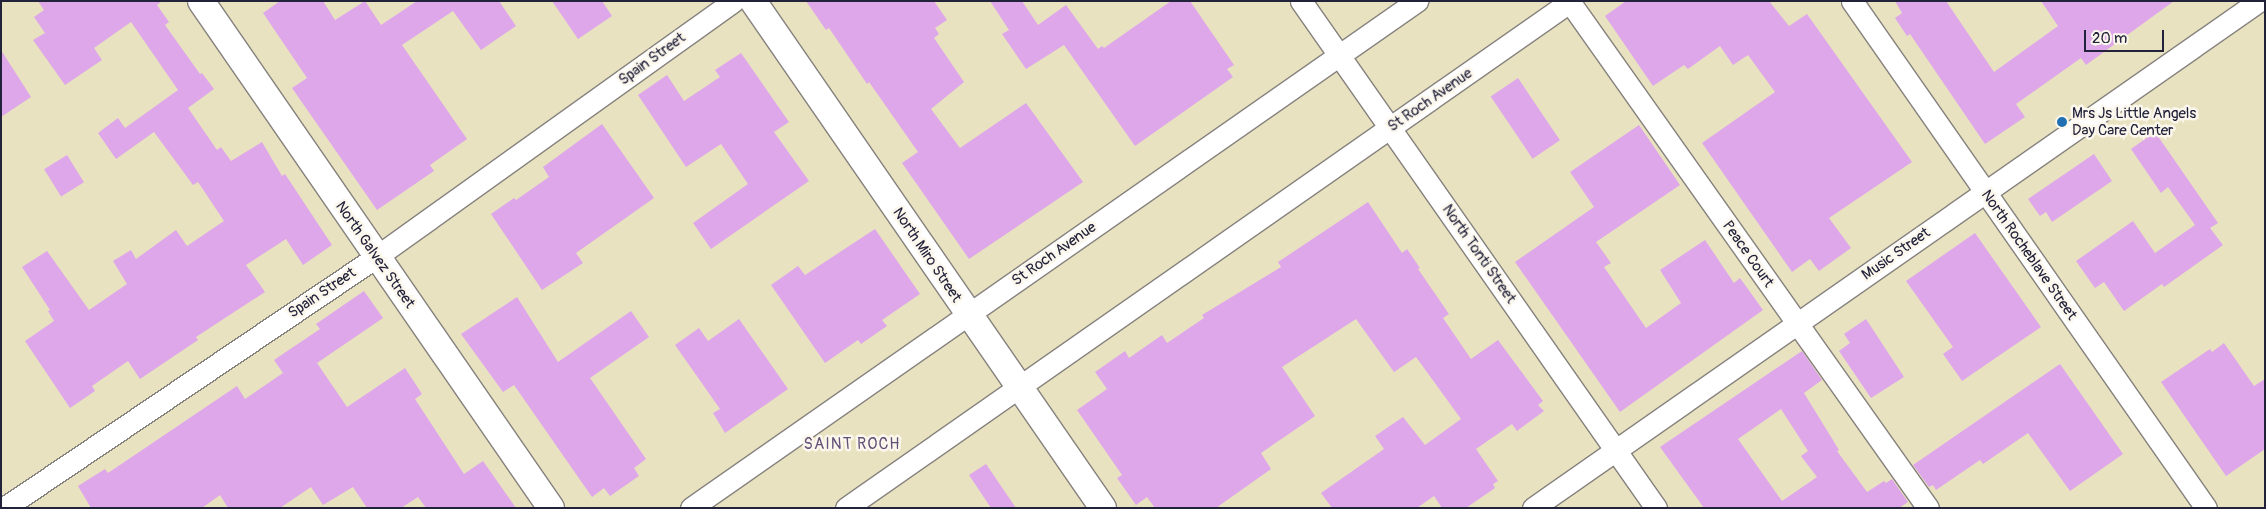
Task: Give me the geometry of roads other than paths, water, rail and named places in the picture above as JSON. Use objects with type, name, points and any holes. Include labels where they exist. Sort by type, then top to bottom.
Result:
[{"type":"street","name":"North Galvez Street","points":[[201,1],[551,508]]},
{"type":"street","name":"Spain Street","points":[[4,508],[376,257],[733,1]]},
{"type":"street","name":"North Miro Street","points":[[753,1],[1102,508]]},
{"type":"street","name":"North Tonti Street","points":[[1301,1],[1656,508]]},
{"type":"street","name":"St Roch Avenue","points":[[691,508],[1417,1]]},
{"type":"street","name":"North Rocheblave Street","points":[[1852,1],[2206,508]]},
{"type":"street","name":"Music Street","points":[[1533,508],[2258,1]]},
{"type":"street","name":"St Roch Avenue","points":[[846,508],[1570,2]]},
{"type":"street","name":"Peace Court","points":[[1570,2],[1928,508]]},
{"type":"street","points":[[1,503],[4,508]]},
{"type":"place","name":"Mrs Js Little Angels Day Care Center","points":[[2062,122]]},
{"type":"district","name":"SAINT ROCH","points":[[852,444]]}]
